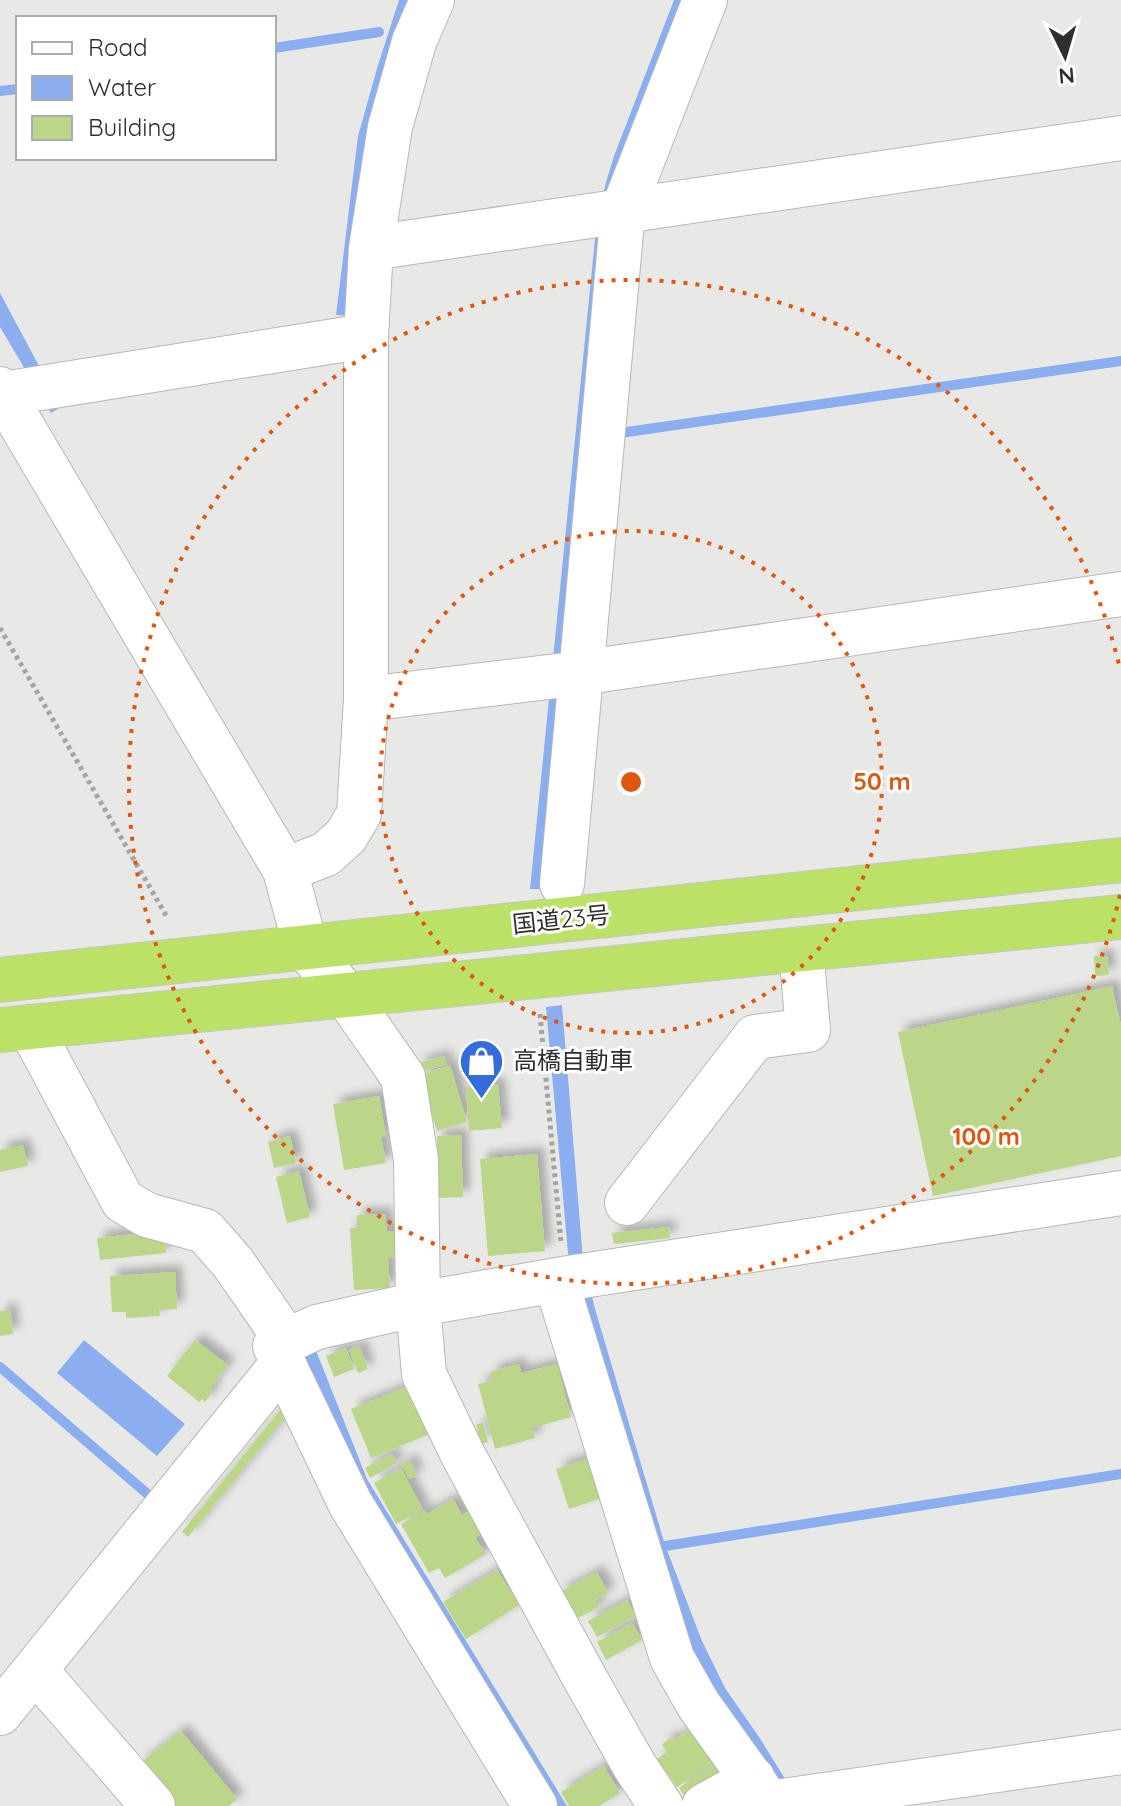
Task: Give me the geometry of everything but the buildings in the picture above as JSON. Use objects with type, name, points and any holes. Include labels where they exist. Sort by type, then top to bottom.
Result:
[{"type":"highway","name":"国道23号","points":[[0,980],[1121,860]]},
{"type":"highway","points":[[15,1028],[1121,917]]},
{"type":"street","points":[[285,870],[326,854],[346,836],[359,814],[366,699],[366,336],[371,248],[390,127],[414,42],[432,0]]},
{"type":"street","points":[[562,884],[567,674],[611,212],[705,0]]},
{"type":"street","points":[[371,248],[1121,138]]},
{"type":"street","points":[[366,336],[23,389],[285,870],[306,948],[346,995],[403,1077],[416,1160],[418,1304],[424,1374],[463,1455],[582,1673],[661,1806]]},
{"type":"street","points":[[366,699],[567,674],[1121,594]]},
{"type":"street","points":[[627,1203],[755,1037],[808,1030],[801,949]]},
{"type":"street","points":[[15,1028],[123,1201],[147,1215],[205,1231],[233,1263],[285,1352],[350,1503],[535,1806]]},
{"type":"street","points":[[153,1806],[12,1689],[166,1508],[285,1352],[317,1327],[418,1304],[570,1278],[1121,1193]]},
{"type":"street","points":[[570,1278],[672,1658],[698,1704],[775,1797]]},
{"type":"street","points":[[704,1806],[775,1797],[978,1789],[1121,1752]]},
{"type":"path","points":[[0,628],[167,917]]},
{"type":"path","points":[[540,1014],[570,1278]]},
{"type":"water","points":[[399,0],[418,0],[352,316],[336,315],[358,136]]},
{"type":"water","points":[[674,0],[691,0],[619,183],[545,889],[530,889],[596,229],[614,156]]},
{"type":"water","points":[[0,293],[61,407],[51,413],[0,327]]},
{"type":"water","points":[[562,1005],[583,1260],[665,1545],[702,1641],[725,1688],[802,1806],[785,1806],[683,1642],[569,1264],[546,1007]]},
{"type":"water","points":[[84,1340],[185,1424],[157,1456],[57,1373]]},
{"type":"water","points":[[313,1343],[367,1479],[567,1806],[546,1806],[413,1596],[296,1353]]},
{"type":"waterway","points":[[276,48],[379,32]]},
{"type":"waterway","points":[[0,91],[16,89]]},
{"type":"waterway","points":[[620,433],[1121,361]]},
{"type":"waterway","points":[[0,1367],[158,1503]]},
{"type":"waterway","points":[[659,1547],[1121,1474]]},
{"type":"place","name":"高橋自動車","points":[[482,1100]]}]
